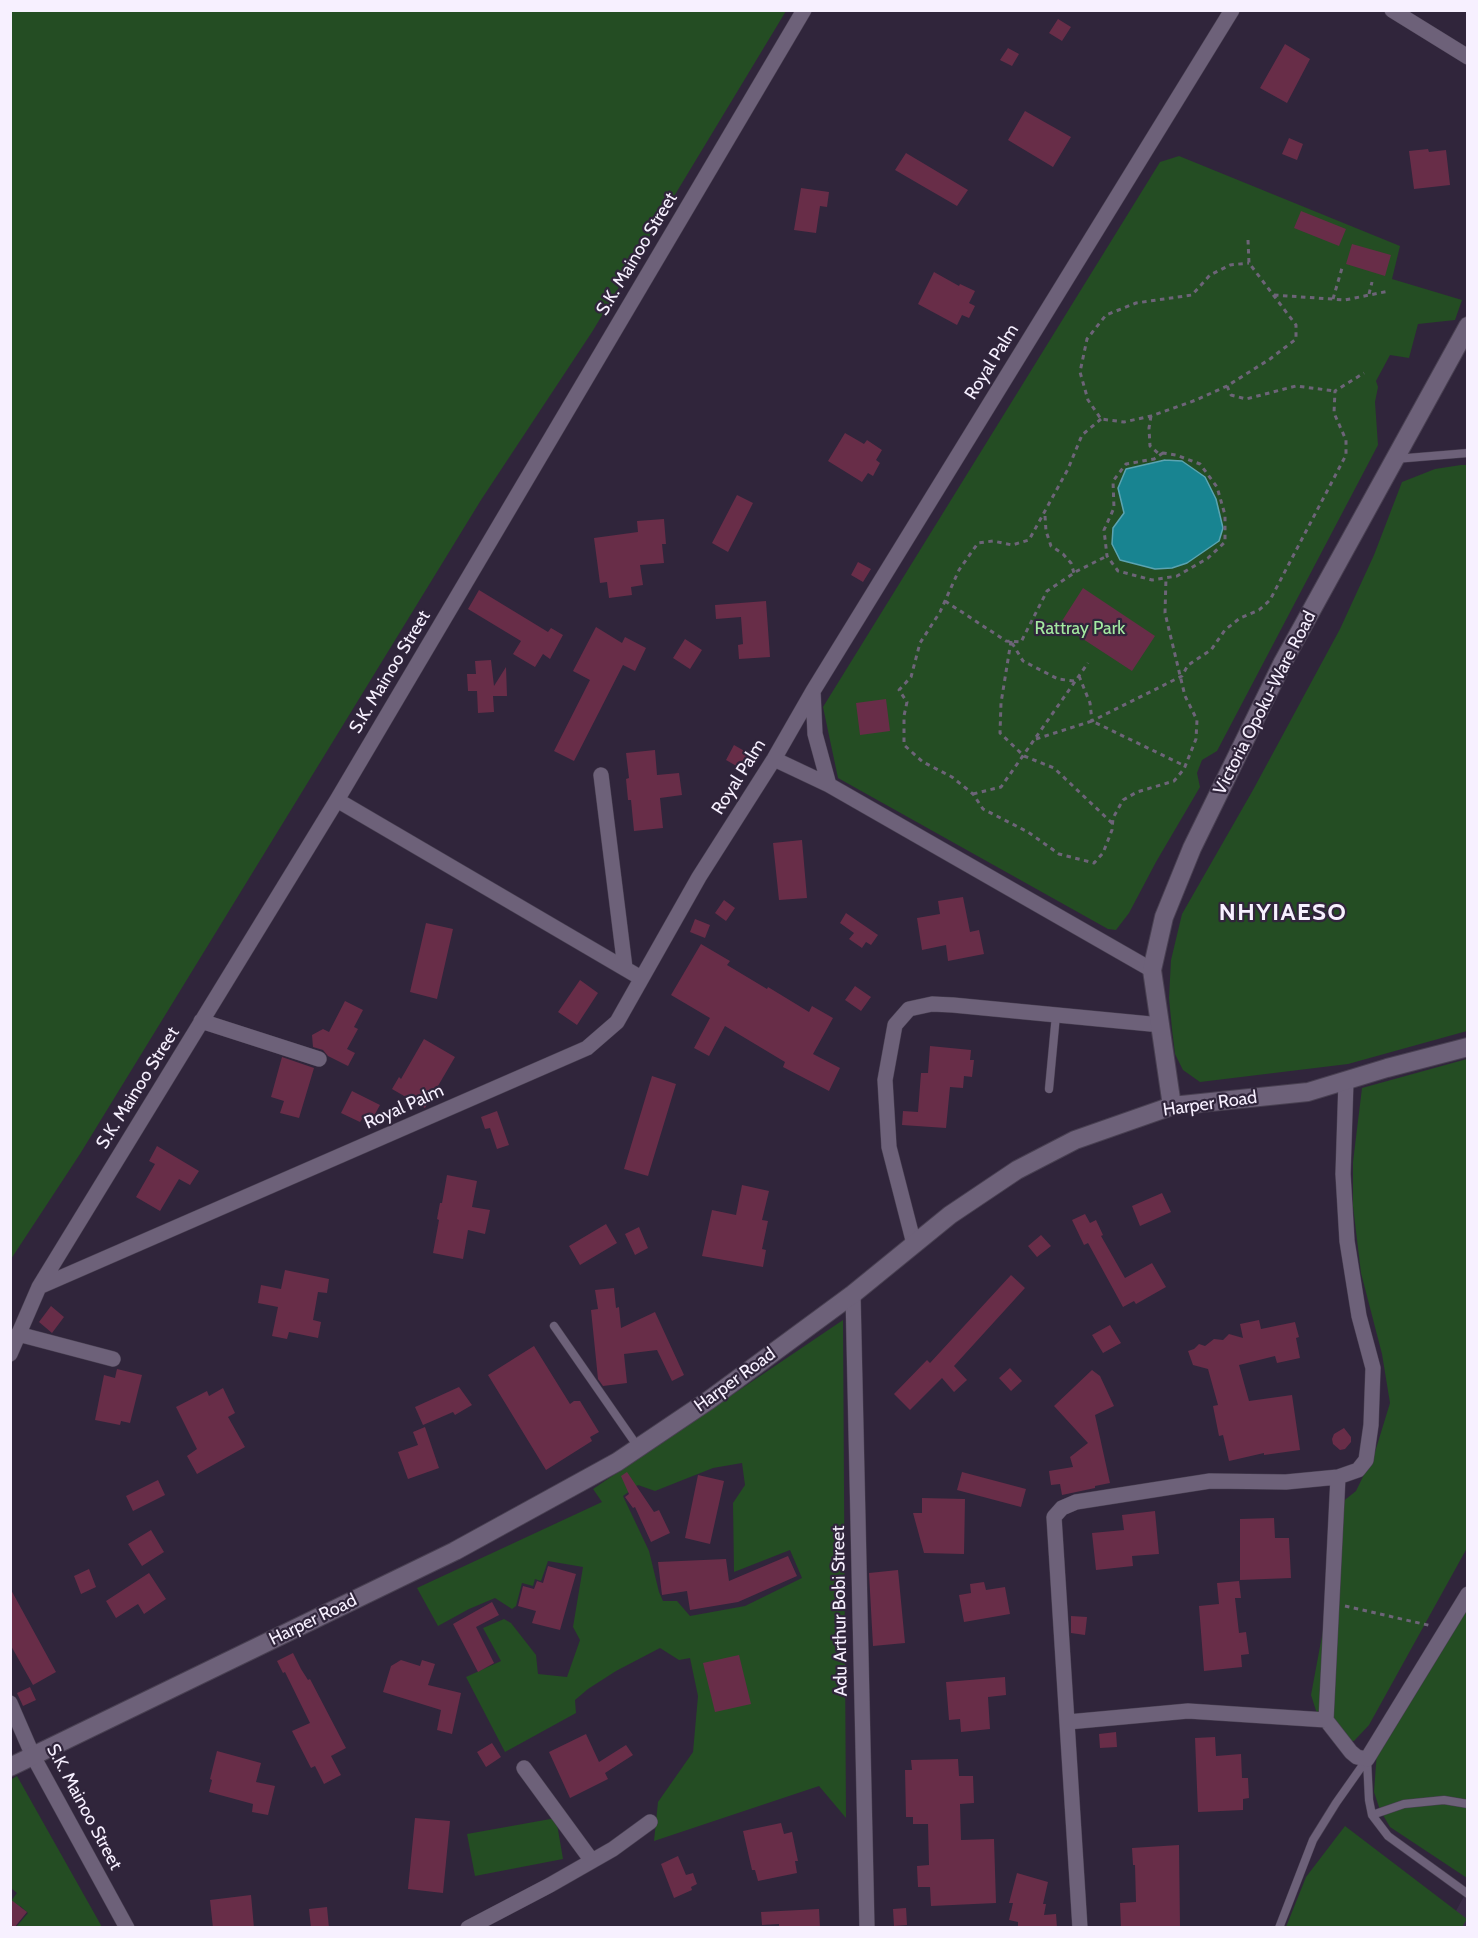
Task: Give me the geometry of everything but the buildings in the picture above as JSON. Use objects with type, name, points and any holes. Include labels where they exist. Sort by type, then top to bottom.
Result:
[{"type":"main road","name":"Victoria Opoku-Ware Road","points":[[1172,1106],[1152,970],[1164,916],[1192,848],[1283,662],[1467,326]]},
{"type":"main road","name":"Harper Road","points":[[10,1767],[455,1551],[617,1462],[710,1400],[853,1294],[950,1215],[1017,1170],[1075,1140],[1172,1106],[1308,1092],[1467,1047]]},
{"type":"street","name":"S.K. Mainoo Street","points":[[10,1354],[39,1287],[337,800],[804,10]]},
{"type":"street","name":"Royal Palm","points":[[39,1287],[587,1048],[617,1022],[699,877],[774,759],[813,691],[1232,10]]},
{"type":"street","points":[[1392,10],[1467,57]]},
{"type":"street","points":[[813,691],[815,734],[829,785]]},
{"type":"street","points":[[774,759],[829,785],[1152,970]]},
{"type":"street","points":[[601,775],[625,968]]},
{"type":"street","points":[[337,800],[641,978]]},
{"type":"street","points":[[914,1244],[889,1146],[885,1080],[895,1025],[909,1009],[932,1004],[1161,1025]]},
{"type":"street","points":[[201,1021],[319,1059]]},
{"type":"street","points":[[1080,1928],[1054,1517],[1062,1508],[1076,1502],[1210,1481],[1286,1482],[1338,1478],[1358,1470],[1366,1460],[1371,1425],[1373,1368],[1359,1316],[1347,1241],[1344,1174],[1346,1081]]},
{"type":"street","name":"Adu Arthur Bobi Street","points":[[853,1294],[867,1928]]},
{"type":"street","points":[[18,1334],[113,1359]]},
{"type":"street","points":[[1338,1478],[1326,1720],[1357,1757],[1367,1759],[1467,1594]]},
{"type":"street","name":"S.K. Mainoo Street","points":[[10,1703],[33,1756],[127,1928]]},
{"type":"street","points":[[1068,1722],[1188,1711],[1326,1720]]},
{"type":"street","points":[[524,1768],[592,1861]]},
{"type":"street","points":[[468,1928],[592,1861],[650,1822]]},
{"type":"lane","points":[[1394,459],[1467,453]]},
{"type":"lane","points":[[1049,1089],[1056,1015]]},
{"type":"lane","points":[[554,1326],[638,1447]]},
{"type":"lane","points":[[1367,1759],[1372,1815],[1388,1836],[1467,1894]]},
{"type":"lane","points":[[1279,1928],[1313,1840],[1367,1759]]},
{"type":"lane","points":[[1372,1815],[1404,1804],[1444,1800],[1467,1804]]},
{"type":"path","points":[[1166,578],[1165,613],[1170,641],[1182,676],[1185,696],[1197,720],[1196,739],[1185,766],[1174,781],[1137,792],[1123,800],[1113,818],[1112,830],[1103,853],[1094,863],[1059,854],[1028,832],[983,809],[973,795],[952,777],[923,762],[904,745],[904,716],[907,702],[899,690],[911,677],[920,643],[945,601],[959,570],[978,543],[993,541],[1012,545],[1029,540],[1068,469],[1082,435],[1101,419],[1124,422],[1151,416],[1196,400],[1227,386],[1296,339],[1296,325],[1249,263],[1248,240]]},
{"type":"path","points":[[1101,419],[1088,400],[1080,372],[1087,339],[1106,315],[1136,303],[1192,295],[1210,275],[1230,265],[1249,263]]},
{"type":"path","points":[[1333,299],[1342,268]]},
{"type":"path","points":[[1369,294],[1372,282]]},
{"type":"path","points":[[1274,295],[1345,300],[1389,291]]},
{"type":"path","points":[[1227,386],[1231,395],[1246,399],[1296,386],[1335,391],[1364,373]]},
{"type":"path","points":[[1036,739],[1092,721],[1182,676],[1188,665],[1211,650],[1225,630],[1270,600],[1347,455],[1346,440],[1334,413],[1335,391]]},
{"type":"path","points":[[1151,416],[1150,446],[1158,453],[1163,453],[1176,455],[1200,464],[1217,487],[1225,515],[1225,542],[1208,558],[1177,576],[1152,580],[1118,571],[1107,556],[1104,530],[1114,507],[1113,481],[1126,464],[1154,459],[1163,453]]},
{"type":"path","points":[[1044,514],[1050,546],[1071,563],[1074,573]]},
{"type":"path","points":[[945,601],[1006,641],[1021,642],[1047,591],[1074,573],[1107,556]]},
{"type":"path","points":[[1011,641],[1023,661],[1058,679],[1075,681]]},
{"type":"path","points":[[1011,641],[1001,703],[1000,733],[1024,756],[1054,768],[1113,824]]},
{"type":"path","points":[[973,795],[1001,787],[1088,663]]},
{"type":"path","points":[[1079,676],[1090,702],[1092,721]]},
{"type":"path","points":[[1092,721],[1185,766]]},
{"type":"path","points":[[1332,1603],[1446,1630]]},
{"type":"shaded area","points":[[1467,1891],[1467,1927],[1447,1927]]},
{"type":"green space","points":[[11,10],[786,11],[592,332],[481,500],[80,1154],[11,1259]]},
{"type":"green space","name":"Rattray Park","points":[[1179,156],[1400,246],[1392,279],[1462,300],[1455,320],[1418,324],[1409,358],[1390,355],[1376,381],[1378,387],[1375,402],[1378,445],[1217,751],[1202,760],[1197,773],[1200,787],[1129,913],[1116,930],[1108,929],[838,778],[823,707],[1160,162]]},
{"type":"green space","points":[[1468,465],[1467,1031],[1348,1064],[1200,1082],[1183,1070],[1175,1054],[1172,1029],[1169,998],[1171,960],[1182,914],[1253,790],[1340,629],[1374,555],[1402,482],[1435,469]]},
{"type":"green space","points":[[1467,1059],[1467,1548],[1369,1725],[1354,1741],[1334,1743],[1320,1723],[1311,1695],[1329,1598],[1336,1507],[1356,1491],[1375,1452],[1390,1403],[1382,1354],[1361,1273],[1353,1206],[1353,1162],[1362,1088]]},
{"type":"green space","points":[[843,1320],[846,1818],[819,1786],[654,1841],[658,1802],[693,1752],[698,1696],[690,1658],[679,1660],[660,1648],[588,1689],[575,1700],[576,1713],[505,1752],[466,1677],[501,1661],[483,1628],[504,1619],[511,1623],[536,1655],[538,1674],[567,1677],[580,1640],[573,1627],[583,1567],[548,1561],[541,1581],[535,1579],[533,1586],[522,1583],[516,1606],[512,1609],[495,1598],[438,1626],[417,1588],[602,1502],[593,1489]],"holes":[[[742,1463],[745,1485],[733,1503],[734,1572],[790,1550],[802,1578],[745,1606],[690,1616],[677,1601],[663,1601],[649,1551],[623,1496],[638,1485],[655,1491],[713,1468]]]},
{"type":"green space","points":[[1467,1603],[1467,1878],[1390,1827],[1380,1810],[1374,1792],[1377,1751]]},
{"type":"green space","points":[[17,1776],[102,1927],[16,1927],[28,1913],[20,1906],[11,1918],[11,1901],[17,1893],[11,1888],[10,1780]]},
{"type":"green space","points":[[556,1818],[563,1859],[475,1876],[467,1834]]},
{"type":"green space","points":[[1345,1826],[1467,1919],[1462,1927],[1286,1927],[1306,1877]]},
{"type":"water","points":[[1165,460],[1182,461],[1205,477],[1216,499],[1223,528],[1219,541],[1187,563],[1172,568],[1155,569],[1120,560],[1112,544],[1113,528],[1124,513],[1118,488],[1126,469]]},
{"type":"district","name":"NHYIAESO","points":[[1283,913]]}]
